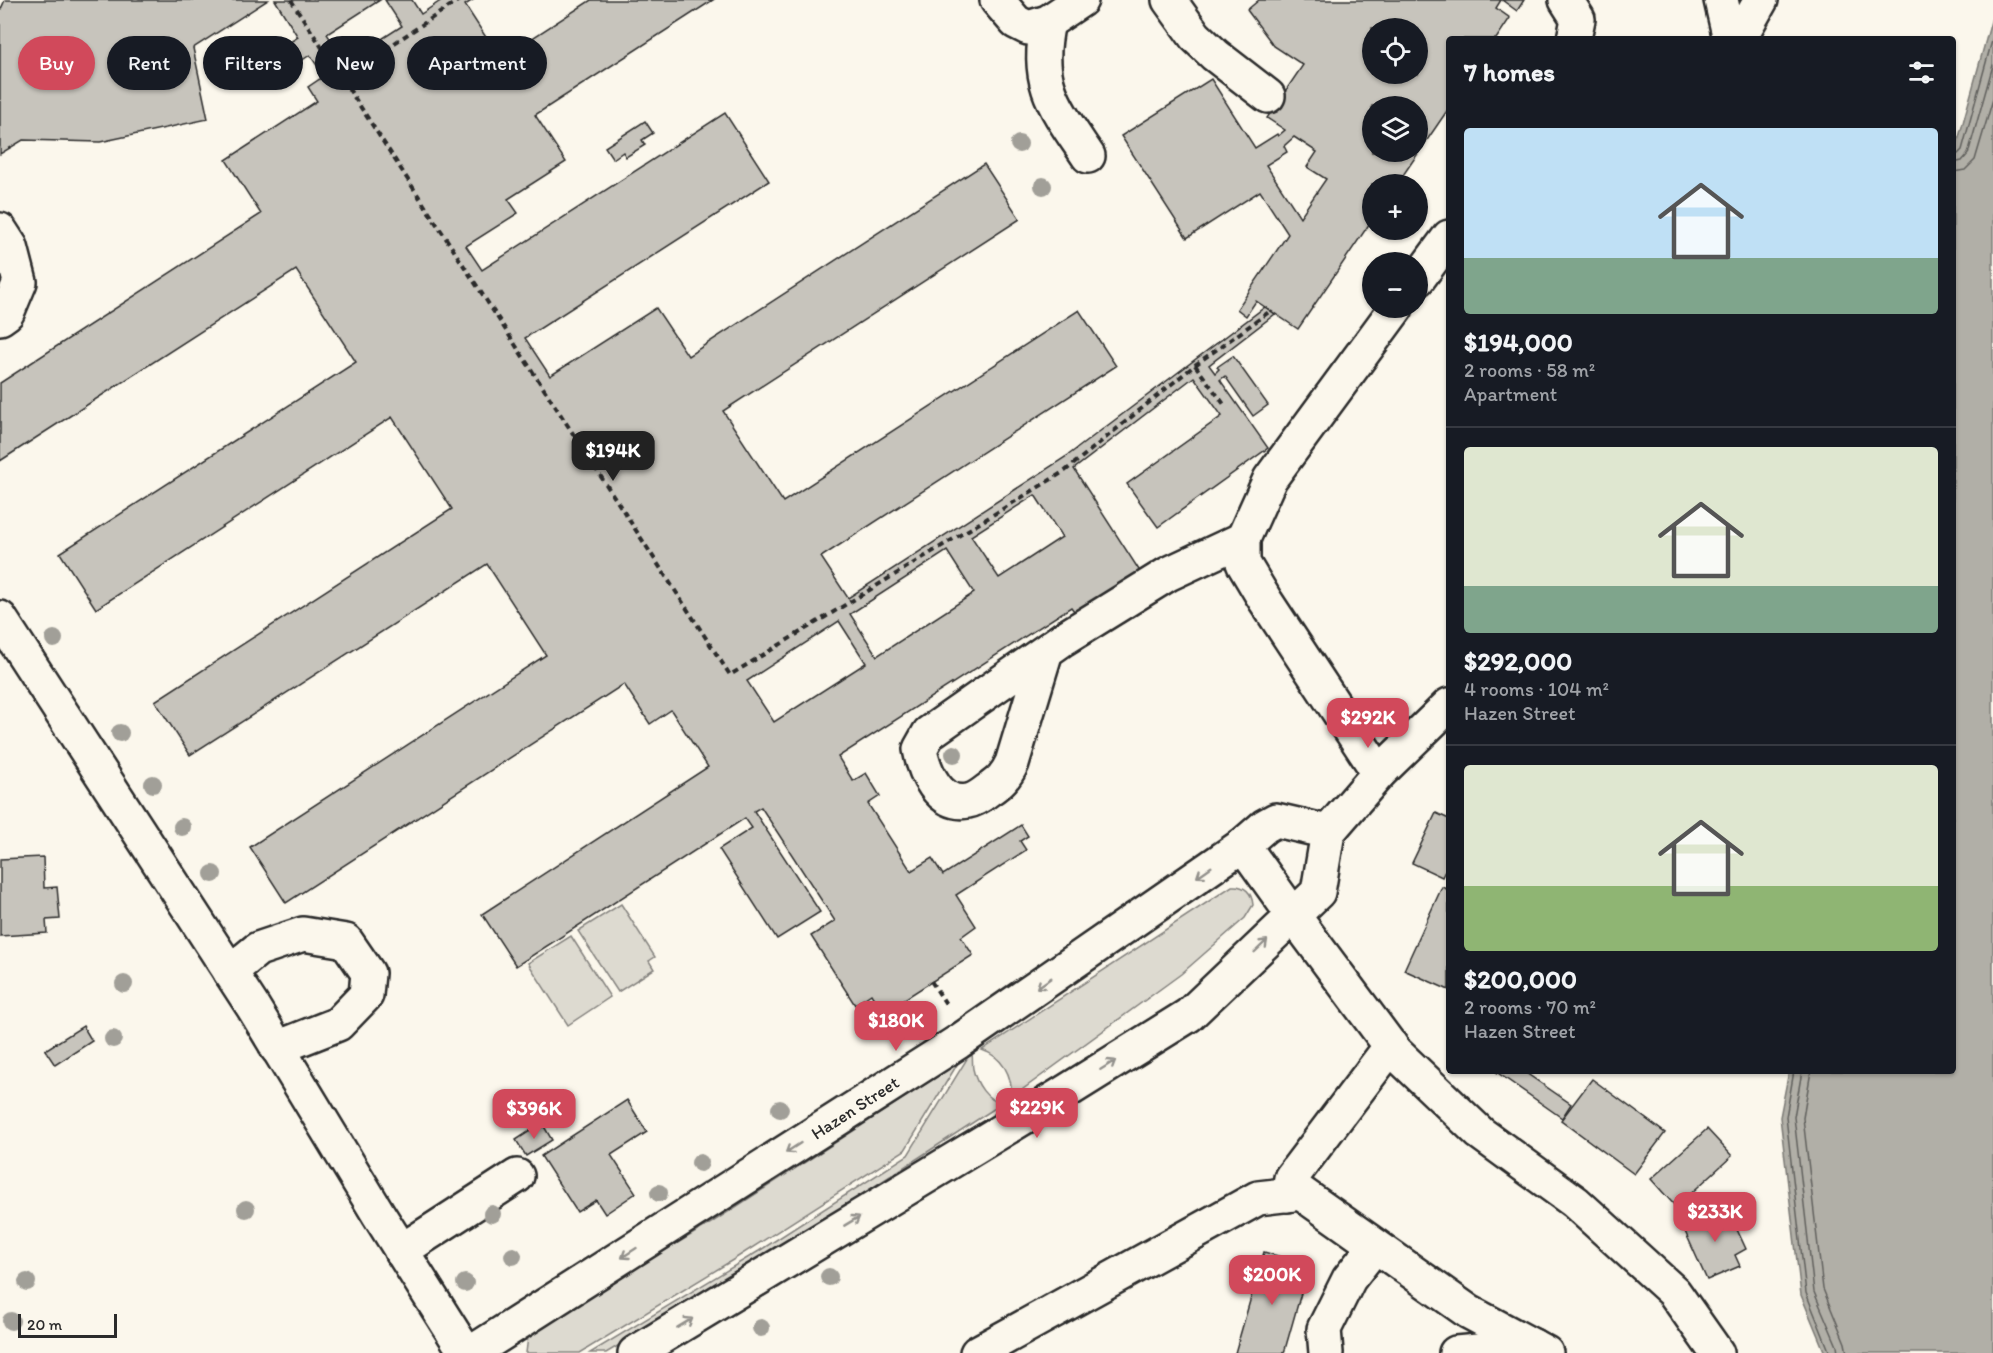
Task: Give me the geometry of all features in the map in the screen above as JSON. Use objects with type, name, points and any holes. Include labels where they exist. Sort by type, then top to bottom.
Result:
[{"type":"street","points":[[998,0],[1016,22],[1028,28],[1048,21],[1081,0]]},
{"type":"street","points":[[1169,0],[1202,43],[1268,96]]},
{"type":"street","points":[[1566,0],[1578,19],[1575,36]]},
{"type":"street","points":[[1721,0],[1729,36]]},
{"type":"street","points":[[1741,36],[1761,0]]},
{"type":"street","points":[[1048,21],[1043,44],[1043,68],[1049,89],[1052,99],[1088,156]]},
{"type":"street","points":[[0,230],[11,247],[20,282],[7,313],[0,318]]},
{"type":"street","points":[[1428,265],[1446,241]]},
{"type":"street","points":[[1379,773],[1264,600],[1243,563],[1243,539],[1270,479],[1389,318]]},
{"type":"street","points":[[1046,651],[1012,764],[1005,778],[968,802],[949,799],[935,788],[923,764],[920,749],[928,733],[1046,651],[1168,574],[1243,539]]},
{"type":"street","points":[[0,618],[230,972],[466,1353]]},
{"type":"street","points":[[635,1353],[1189,1015],[1318,892],[1328,832],[1379,773],[1446,708]]},
{"type":"street","name":"Hazen Street","points":[[471,1353],[958,1042],[1243,845],[1264,826],[1275,820],[1328,832]]},
{"type":"street","points":[[1243,845],[1391,1046],[1480,1133],[1575,1202],[1674,1292],[1718,1353]]},
{"type":"street","points":[[230,972],[258,949],[303,934],[346,941],[368,974],[366,995],[338,1024],[277,1048]]},
{"type":"street","points":[[1288,1195],[1291,1178],[1391,1046]]},
{"type":"street","points":[[401,1251],[518,1176]]},
{"type":"street","points":[[977,1353],[1258,1198],[1301,1193],[1469,1312],[1539,1349]]},
{"type":"street","points":[[1326,1353],[1324,1329],[1349,1279],[1375,1246]]},
{"type":"street","points":[[1456,1353],[1539,1349]]},
{"type":"path","points":[[291,0],[315,37]]},
{"type":"path","points":[[395,43],[459,0]]},
{"type":"path","points":[[350,90],[730,675],[1065,471],[1195,365],[1269,312]]},
{"type":"path","points":[[1195,365],[1226,407]]},
{"type":"path","points":[[931,981],[948,1007]]},
{"type":"path","points":[[872,1029],[870,1027],[885,1017],[889,1023]]},
{"type":"shaded area","points":[[1232,886],[1244,888],[1251,897],[1253,905],[1245,918],[1181,974],[1012,1097],[1012,1089],[1005,1068],[996,1057],[982,1050]]},
{"type":"shaded area","points":[[621,904],[655,957],[649,961],[654,969],[618,992],[578,931]]},
{"type":"shaded area","points":[[571,936],[610,997],[568,1025],[528,963]]},
{"type":"shaded area","points":[[972,1055],[973,1069],[980,1086],[992,1099],[1003,1103],[844,1206],[648,1328],[606,1353],[590,1353],[759,1251],[908,1155],[968,1057]]},
{"type":"shaded area","points":[[958,1063],[905,1150],[736,1258],[580,1353],[526,1353],[528,1337],[537,1327],[711,1223]]},
{"type":"water","points":[[1993,14],[1993,1353],[1825,1353],[1801,1295],[1780,1117],[1788,1074],[1956,1074],[1956,148]]},
{"type":"building","points":[[5,0],[268,0],[212,36],[203,36],[203,42],[193,48],[208,119],[100,142],[23,140],[0,154],[0,11]]},
{"type":"building","points":[[275,0],[380,0],[327,34],[328,36],[315,36],[315,62],[310,55],[303,60],[303,36],[297,36]]},
{"type":"building","points":[[385,0],[412,0],[421,14],[442,0],[473,0],[465,5],[485,36],[407,36],[407,90],[547,90],[547,36],[535,36],[591,0],[713,0],[535,115],[566,162],[508,199],[518,213],[466,246],[482,270],[725,113],[769,181],[525,338],[550,376],[656,308],[688,356],[984,164],[1020,219],[723,411],[783,502],[1079,310],[1116,366],[821,557],[848,598],[1067,456],[1265,307],[1275,314],[1209,365],[1215,373],[1219,369],[1217,367],[1233,356],[1268,405],[1253,416],[1225,376],[1220,380],[1268,448],[1158,527],[1127,484],[1222,416],[1194,377],[1074,469],[1141,573],[1077,615],[1071,607],[838,757],[853,781],[866,773],[880,796],[868,804],[911,871],[932,858],[943,875],[1021,825],[1028,836],[1020,841],[1026,850],[956,895],[976,926],[961,937],[973,955],[883,1013],[871,994],[855,1005],[811,936],[835,921],[761,807],[754,811],[820,912],[777,939],[719,849],[752,828],[745,818],[516,966],[482,914],[708,767],[671,710],[650,724],[624,684],[286,903],[250,847],[546,655],[487,564],[190,755],[155,701],[452,509],[392,417],[96,609],[60,553],[356,362],[296,270],[0,461],[0,383],[261,214],[226,160],[317,101],[308,87],[315,82],[315,90],[395,90],[395,36],[386,36],[402,26]],"holes":[[[1035,495],[1062,537],[999,578],[971,536]],[[947,551],[974,593],[877,656],[850,614]],[[839,621],[866,663],[774,722],[747,681]]]},
{"type":"building","points":[[1259,0],[1501,0],[1496,8],[1510,18],[1498,36],[1446,36],[1446,112],[1428,139],[1428,96],[1362,96],[1362,162],[1412,162],[1404,174],[1362,174],[1362,235],[1298,329],[1256,301],[1246,316],[1237,309],[1288,234],[1260,191],[1187,238],[1121,136],[1211,79],[1255,148],[1285,130],[1267,118],[1303,65],[1274,46],[1247,10]],"holes":[[[1294,137],[1317,152],[1307,167],[1326,179],[1300,217],[1266,165],[1287,152],[1284,146]]]},
{"type":"building","points":[[1502,0],[1524,0],[1517,11]]},
{"type":"building","points":[[645,121],[653,133],[642,140],[645,145],[626,157],[623,152],[613,159],[605,147]]},
{"type":"building","points":[[1436,813],[1446,818],[1446,869],[1442,877],[1412,863]]},
{"type":"building","points":[[43,857],[44,888],[57,887],[60,919],[46,920],[47,933],[0,936],[0,859]]},
{"type":"building","points":[[1442,887],[1446,889],[1446,989],[1404,970]]},
{"type":"building","points":[[83,1026],[92,1041],[55,1065],[45,1050]]},
{"type":"building","points":[[1499,1074],[1527,1074],[1571,1104],[1562,1118]]},
{"type":"building","points":[[1592,1079],[1665,1133],[1634,1174],[1561,1120]]},
{"type":"building","points":[[627,1100],[647,1132],[611,1155],[636,1193],[605,1214],[596,1200],[577,1212],[541,1156]]},
{"type":"building","points":[[542,1123],[552,1140],[526,1156],[516,1140]]},
{"type":"building","points":[[1707,1129],[1732,1156],[1676,1207],[1651,1179]]},
{"type":"building","points":[[1727,1208],[1746,1249],[1735,1255],[1740,1266],[1707,1280],[1682,1225]]},
{"type":"building","points":[[1264,1252],[1309,1265],[1284,1353],[1235,1353]]}]
